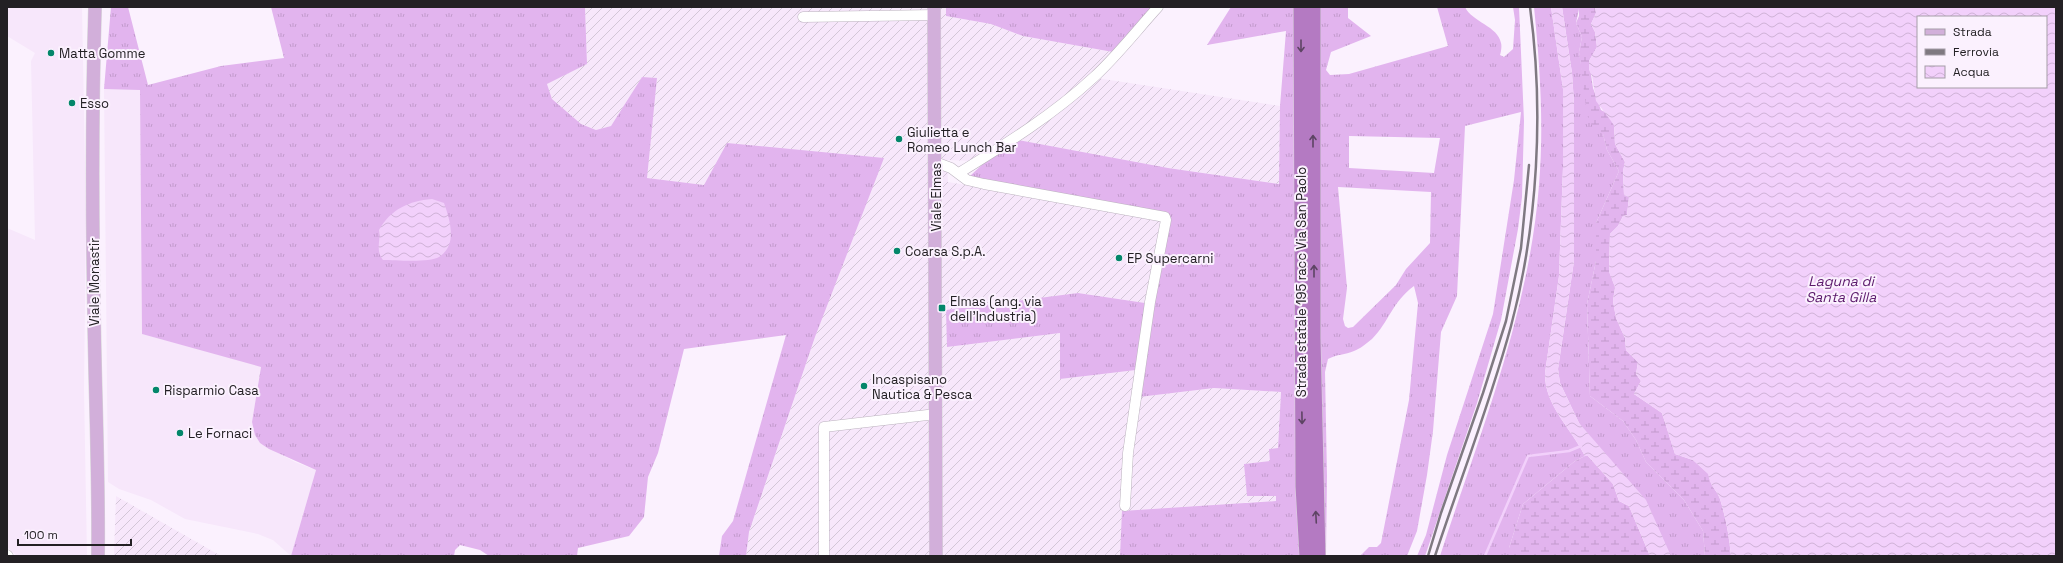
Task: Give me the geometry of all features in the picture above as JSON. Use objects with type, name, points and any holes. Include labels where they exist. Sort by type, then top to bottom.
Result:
[{"type":"highway","name":"Strada statale 195 racc Via San Paolo","points":[[1301,7],[1303,478],[1307,556]]},
{"type":"highway","name":"Strada statale 195 racc Via San Paolo","points":[[1313,7],[1313,338],[1318,556]]},
{"type":"main road","name":"Viale Monastir","points":[[95,7],[92,90],[98,556]]},
{"type":"main road","name":"Viale Elmas","points":[[934,11],[936,556]]},
{"type":"street","points":[[960,173],[1046,117],[1075,94],[1095,76],[1158,7]]},
{"type":"street","points":[[802,17],[934,11]]},
{"type":"street","points":[[935,162],[960,173],[967,180],[1164,216],[1166,220],[1150,302],[1128,453],[1125,506]]},
{"type":"street","points":[[824,556],[824,427],[936,414]]},
{"type":"shaded area","points":[[7,7],[82,7],[86,220],[84,390],[87,556],[17,556],[7,547],[7,228],[35,240],[31,61],[35,53],[7,36]]},
{"type":"shaded area","points":[[585,7],[946,7],[946,16],[991,24],[1023,36],[1113,52],[1090,77],[1280,106],[1279,184],[1168,168],[947,160],[948,182],[1162,219],[1145,303],[1078,293],[1048,298],[947,347],[1060,333],[1060,379],[1136,370],[1139,397],[1214,388],[1281,392],[1278,448],[1270,461],[1244,464],[1276,496],[1276,501],[1247,502],[1121,545],[1120,556],[746,556],[749,533],[824,311],[705,185],[646,178],[657,78],[642,77],[611,126],[596,130],[581,124],[552,99],[547,84],[587,64]]},
{"type":"shaded area","points":[[141,88],[142,334],[261,366],[252,422],[260,443],[295,462],[316,470],[291,556],[273,540],[258,534],[185,519],[151,500],[119,489],[108,482],[104,89]]},
{"type":"shaded area","points":[[116,496],[221,556],[114,556]]},
{"type":"green space","points":[[111,7],[128,7],[148,85],[221,66],[284,58],[271,7],[585,7],[587,64],[547,84],[552,99],[581,124],[596,130],[611,126],[642,77],[657,78],[647,178],[704,185],[727,143],[884,158],[815,337],[749,532],[746,556],[719,556],[722,536],[733,521],[786,335],[684,349],[658,453],[648,477],[644,517],[629,536],[578,548],[577,556],[489,556],[480,550],[460,545],[455,550],[454,556],[291,556],[316,470],[269,449],[260,443],[255,435],[252,422],[261,367],[142,334],[140,90],[104,89]]},
{"type":"green space","points":[[946,7],[1154,7],[1113,52],[1023,36],[991,24],[946,16]]},
{"type":"green space","points":[[1231,7],[1295,7],[1301,556],[1120,556],[1122,511],[1276,501],[1276,496],[1247,496],[1244,464],[1270,461],[1269,449],[1278,448],[1281,392],[1214,388],[1139,397],[1169,218],[980,180],[970,176],[986,161],[1018,140],[1168,168],[1279,184],[1280,106],[1286,31],[1207,45]]},
{"type":"green space","points":[[1317,7],[1348,7],[1348,18],[1371,36],[1331,52],[1326,70],[1330,75],[1349,74],[1448,46],[1437,7],[1465,7],[1473,17],[1490,28],[1499,37],[1501,44],[1500,55],[1504,57],[1513,49],[1515,20],[1513,7],[1519,7],[1524,121],[1522,197],[1518,229],[1501,320],[1477,403],[1425,556],[1417,556],[1426,535],[1447,455],[1493,314],[1514,180],[1521,112],[1465,126],[1457,296],[1441,332],[1433,431],[1427,475],[1417,531],[1407,556],[1360,556],[1369,547],[1377,547],[1381,543],[1409,400],[1418,303],[1414,286],[1396,305],[1383,326],[1372,339],[1356,350],[1328,359],[1325,372],[1327,476],[1326,556],[1320,435]],"holes":[[[1349,136],[1440,138],[1434,173],[1349,168]],[[1338,187],[1431,192],[1430,243],[1406,269],[1396,285],[1353,327],[1348,328],[1345,326],[1343,319],[1347,288]]]},
{"type":"green space","points":[[1534,7],[1551,7],[1563,89],[1563,167],[1559,276],[1545,373],[1546,385],[1554,406],[1585,456],[1575,461],[1523,504],[1509,548],[1509,556],[1440,556],[1500,374],[1514,327],[1525,280],[1539,185],[1541,141],[1540,74]]},
{"type":"green space","points":[[1562,7],[1579,7],[1576,23],[1582,37],[1579,52],[1586,95],[1603,134],[1607,150],[1619,171],[1596,223],[1596,261],[1587,304],[1590,396],[1623,421],[1636,440],[1646,462],[1684,500],[1703,531],[1705,556],[1671,556],[1579,423],[1560,383],[1558,369],[1574,261],[1574,103],[1572,73]]},
{"type":"green space","points":[[1579,7],[1595,7],[1596,13],[1591,24],[1595,32],[1597,47],[1589,61],[1593,88],[1601,110],[1607,113],[1614,125],[1615,144],[1625,162],[1623,171],[1624,195],[1629,197],[1627,215],[1623,216],[1618,226],[1610,234],[1609,271],[1615,287],[1613,301],[1616,318],[1625,338],[1626,350],[1638,362],[1636,374],[1641,381],[1634,394],[1662,413],[1675,454],[1693,460],[1709,474],[1712,485],[1722,506],[1727,527],[1731,556],[1705,556],[1703,531],[1684,500],[1646,462],[1636,440],[1623,421],[1590,396],[1587,304],[1596,261],[1596,223],[1619,171],[1607,150],[1603,134],[1595,131],[1587,115],[1579,52],[1582,37],[1576,23],[1579,16]]},
{"type":"green space","points":[[1078,293],[1145,303],[1136,370],[1060,379],[1060,333],[947,347],[946,310]]},
{"type":"green space","points":[[1588,456],[1613,484],[1619,501],[1629,506],[1650,556],[1509,556],[1509,548],[1523,504],[1575,461]]},
{"type":"water","points":[[1551,7],[1562,7],[1572,73],[1574,103],[1574,261],[1558,369],[1560,383],[1579,423],[1646,500],[1671,556],[1650,556],[1629,506],[1619,501],[1613,484],[1588,456],[1585,456],[1554,406],[1546,385],[1545,373],[1559,276],[1563,167],[1563,89]]},
{"type":"water","name":"Laguna di Santa Gilla","points":[[1595,7],[2056,7],[2056,556],[1731,556],[1727,527],[1722,506],[1718,495],[1710,482],[1708,474],[1693,460],[1675,454],[1662,413],[1634,394],[1641,381],[1636,374],[1638,362],[1626,350],[1625,338],[1616,318],[1613,301],[1615,287],[1609,272],[1610,234],[1618,226],[1623,216],[1627,215],[1629,197],[1624,195],[1623,171],[1625,162],[1615,144],[1614,125],[1596,101],[1592,76],[1589,70],[1589,61],[1597,47],[1595,32],[1591,24],[1596,13]]},
{"type":"water","points":[[432,199],[444,203],[450,224],[451,239],[445,252],[439,257],[428,260],[383,260],[379,253],[379,230],[384,223],[401,207]]},
{"type":"waterway","points":[[1485,556],[1528,456],[1569,451],[1581,446]]},
{"type":"railway","points":[[1435,556],[1503,355],[1520,288],[1527,248],[1533,208],[1537,127],[1537,86],[1530,7]]},
{"type":"railway","points":[[1428,556],[1441,513],[1483,393],[1506,321],[1521,248],[1529,165]]},
{"type":"place","name":"Matta Gomme","points":[[51,53]]},
{"type":"place","name":"Esso","points":[[72,103]]},
{"type":"place","name":"Giulietta e Romeo Lunch Bar","points":[[899,139]]},
{"type":"place","name":"Coarsa S.p.A.","points":[[897,251]]},
{"type":"place","name":"EP Supercarni","points":[[1119,258]]},
{"type":"place","name":"Elmas (ang. via dell'Industria)","points":[[942,308]]},
{"type":"place","name":"Incaspisano Nautica & Pesca","points":[[864,386]]},
{"type":"place","name":"Risparmio Casa","points":[[156,390]]},
{"type":"place","name":"Le Fornaci","points":[[180,433]]}]
